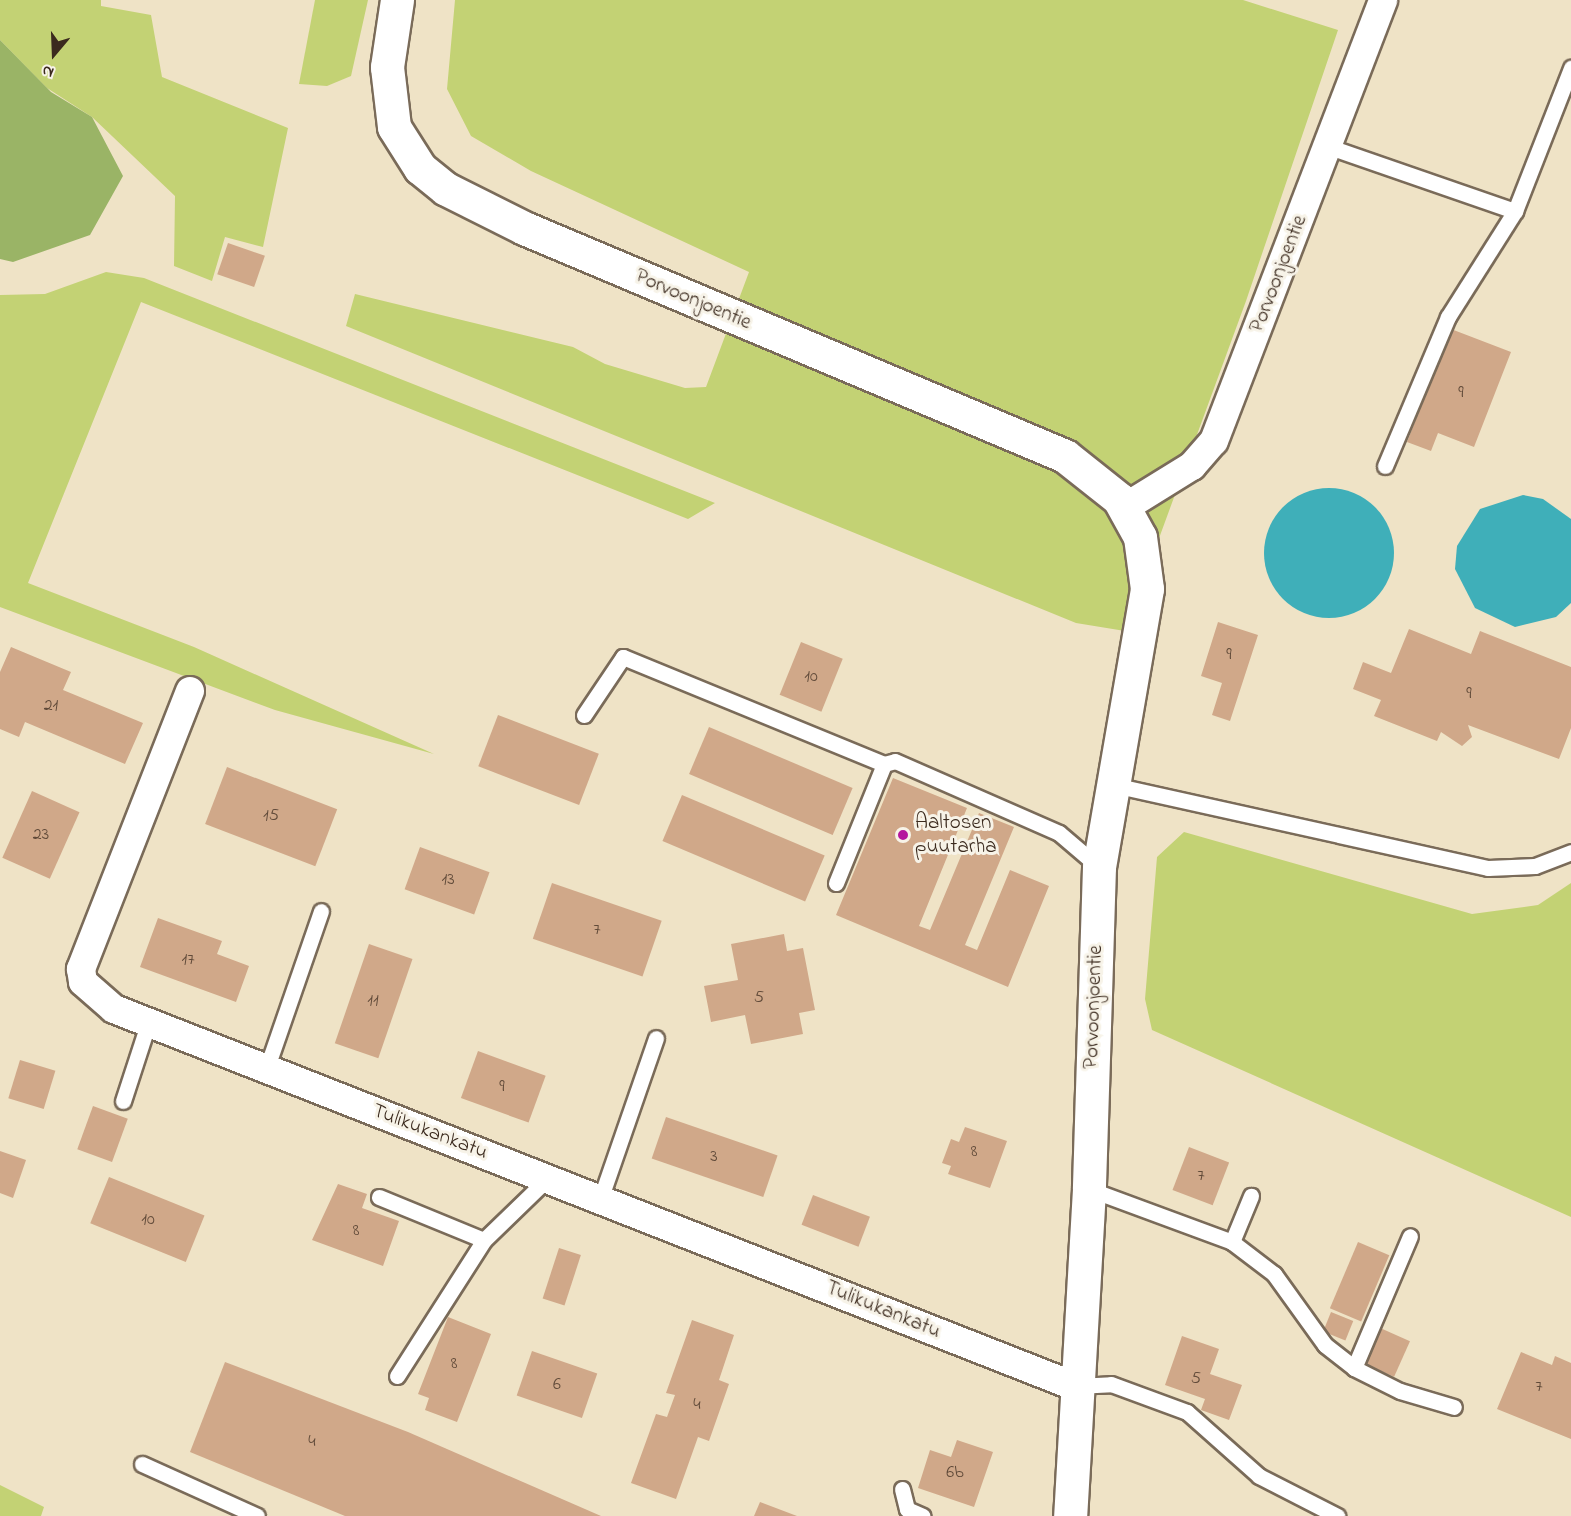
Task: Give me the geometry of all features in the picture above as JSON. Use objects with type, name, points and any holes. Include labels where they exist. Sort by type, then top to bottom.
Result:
[{"type":"street","name":"Porvoonjoentie","points":[[397,0],[387,67],[394,127],[420,168],[446,189],[514,224],[1065,456],[1097,477],[1124,508],[1140,537],[1147,589],[1109,784],[1099,867],[1089,1189],[1074,1386],[1070,1516]]},
{"type":"street","name":"Porvoonjoentie","points":[[1124,508],[1192,466],[1214,441],[1383,0]]},
{"type":"street","name":"Tulikukankatu","points":[[190,692],[81,969],[84,982],[114,1010],[601,1197],[1074,1386]]},
{"type":"lane","points":[[1385,466],[1448,317],[1515,211],[1571,68]]},
{"type":"lane","points":[[1327,146],[1515,211]]},
{"type":"lane","points":[[584,716],[623,657],[884,764],[895,761],[1059,833],[1099,867]]},
{"type":"lane","points":[[837,883],[884,764]]},
{"type":"lane","points":[[1109,784],[1488,868],[1535,866],[1571,852]]},
{"type":"lane","points":[[266,1070],[321,911]]},
{"type":"lane","points":[[123,1101],[148,1024]]},
{"type":"lane","points":[[601,1197],[656,1038]]},
{"type":"lane","points":[[397,1376],[484,1240],[548,1178]]},
{"type":"lane","points":[[1089,1189],[1232,1242],[1274,1274],[1325,1345],[1354,1368],[1400,1391],[1454,1407]]},
{"type":"lane","points":[[1232,1242],[1251,1196]]},
{"type":"lane","points":[[379,1197],[484,1240]]},
{"type":"lane","points":[[1354,1368],[1410,1236]]},
{"type":"lane","points":[[1074,1386],[1111,1384],[1186,1412],[1259,1476],[1337,1516]]},
{"type":"lane","points":[[142,1464],[257,1516]]},
{"type":"lane","points":[[902,1489],[906,1509],[923,1516]]},
{"type":"green space","points":[[0,0],[101,0],[101,6],[151,15],[162,77],[288,128],[263,247],[225,237],[212,281],[174,266],[175,196],[92,117],[47,88],[0,40]]},
{"type":"green space","points":[[315,0],[368,0],[351,76],[327,86],[299,84]]},
{"type":"green space","points":[[455,0],[1243,0],[1338,30],[1246,301],[1125,631],[1076,623],[346,326],[355,294],[573,347],[605,364],[685,388],[706,387],[749,272],[531,171],[471,136],[447,89]]},
{"type":"green space","points":[[0,40],[51,92],[92,117],[123,176],[90,235],[13,262],[0,259]]},
{"type":"green space","points":[[106,272],[144,278],[715,503],[688,519],[141,302],[28,583],[194,647],[434,754],[275,710],[0,607],[0,295],[45,294]]},
{"type":"green space","points":[[1184,832],[1472,914],[1538,905],[1571,883],[1571,1217],[1152,1030],[1145,999],[1157,857]]},
{"type":"green space","points":[[0,1485],[44,1507],[41,1516],[0,1516]]},
{"type":"water","points":[[1329,488],[1354,493],[1375,507],[1389,528],[1394,553],[1389,578],[1375,599],[1354,613],[1329,618],[1304,613],[1283,599],[1269,578],[1264,553],[1269,528],[1283,507],[1304,493]]},
{"type":"water","points":[[1523,495],[1543,499],[1571,519],[1571,603],[1556,617],[1515,627],[1475,608],[1455,569],[1457,546],[1480,509]]},
{"type":"building","points":[[228,243],[265,256],[254,287],[217,274]]},
{"type":"building","points":[[1451,329],[1511,352],[1474,447],[1438,433],[1431,451],[1407,442]]},
{"type":"building","points":[[1218,622],[1258,635],[1230,721],[1212,715],[1222,683],[1201,676]]},
{"type":"building","points":[[1409,629],[1471,654],[1480,631],[1571,667],[1571,728],[1559,759],[1468,725],[1472,737],[1462,746],[1441,732],[1437,741],[1374,716],[1381,700],[1353,689],[1363,662],[1391,673]]},
{"type":"building","points":[[801,642],[843,659],[821,712],[780,695]]},
{"type":"building","points":[[11,647],[71,672],[63,690],[143,723],[125,764],[25,722],[19,737],[0,729],[0,672]]},
{"type":"building","points":[[498,715],[599,754],[579,805],[478,766]]},
{"type":"building","points":[[709,727],[853,788],[833,835],[689,774]]},
{"type":"building","points":[[227,767],[337,809],[315,866],[205,824]]},
{"type":"building","points":[[893,778],[967,808],[919,926],[930,930],[979,813],[1014,827],[965,945],[977,950],[1010,870],[1049,886],[1008,987],[836,915]]},
{"type":"building","points":[[32,791],[80,812],[50,879],[2,858]]},
{"type":"building","points":[[682,795],[825,856],[805,902],[662,841]]},
{"type":"building","points":[[420,847],[490,872],[474,915],[405,889]]},
{"type":"building","points":[[552,883],[662,921],[642,977],[533,939]]},
{"type":"building","points":[[158,918],[222,941],[217,954],[249,966],[236,1002],[140,967]]},
{"type":"building","points":[[784,934],[787,951],[803,948],[815,1010],[799,1013],[803,1034],[751,1044],[745,1015],[711,1022],[704,986],[738,980],[731,944]]},
{"type":"building","points":[[369,944],[412,959],[378,1058],[335,1043]]},
{"type":"building","points":[[478,1051],[546,1076],[529,1123],[461,1098]]},
{"type":"building","points":[[20,1060],[55,1071],[44,1109],[8,1098]]},
{"type":"building","points":[[93,1106],[128,1119],[112,1162],[77,1149]]},
{"type":"building","points":[[666,1117],[778,1155],[763,1197],[652,1159]]},
{"type":"building","points":[[965,1127],[1007,1141],[990,1188],[948,1174],[951,1166],[942,1163],[951,1139],[959,1142]]},
{"type":"building","points":[[1189,1147],[1229,1162],[1213,1205],[1173,1190]]},
{"type":"building","points":[[0,1151],[26,1160],[13,1198],[0,1193]]},
{"type":"building","points":[[109,1177],[204,1216],[186,1262],[90,1223]]},
{"type":"building","points":[[338,1184],[367,1194],[362,1208],[399,1221],[383,1266],[312,1240]]},
{"type":"building","points":[[813,1195],[870,1217],[858,1247],[802,1225]]},
{"type":"building","points":[[1358,1242],[1389,1255],[1361,1322],[1330,1308]]},
{"type":"building","points":[[559,1248],[581,1255],[564,1306],[543,1298]]},
{"type":"building","points":[[1331,1312],[1353,1321],[1345,1340],[1323,1331]]},
{"type":"building","points":[[448,1317],[491,1334],[457,1422],[425,1410],[429,1398],[418,1394]]},
{"type":"building","points":[[692,1320],[734,1335],[719,1380],[729,1384],[709,1441],[698,1437],[676,1499],[631,1483],[656,1414],[667,1417],[675,1395],[666,1393]]},
{"type":"building","points":[[1378,1327],[1410,1341],[1394,1377],[1362,1363]]},
{"type":"building","points":[[1182,1336],[1219,1349],[1210,1374],[1242,1385],[1229,1420],[1201,1410],[1205,1399],[1165,1385]]},
{"type":"building","points":[[532,1351],[597,1373],[582,1418],[517,1395]]},
{"type":"building","points":[[1521,1352],[1552,1365],[1555,1356],[1571,1363],[1571,1439],[1497,1409]]},
{"type":"building","points":[[225,1362],[408,1432],[601,1516],[345,1516],[190,1452]]},
{"type":"building","points":[[957,1440],[993,1452],[974,1507],[918,1488],[930,1450],[951,1457]]},
{"type":"building","points":[[760,1502],[797,1516],[754,1516]]},
{"type":"place","name":"Aaltosen puutarha","points":[[903,835]]}]
